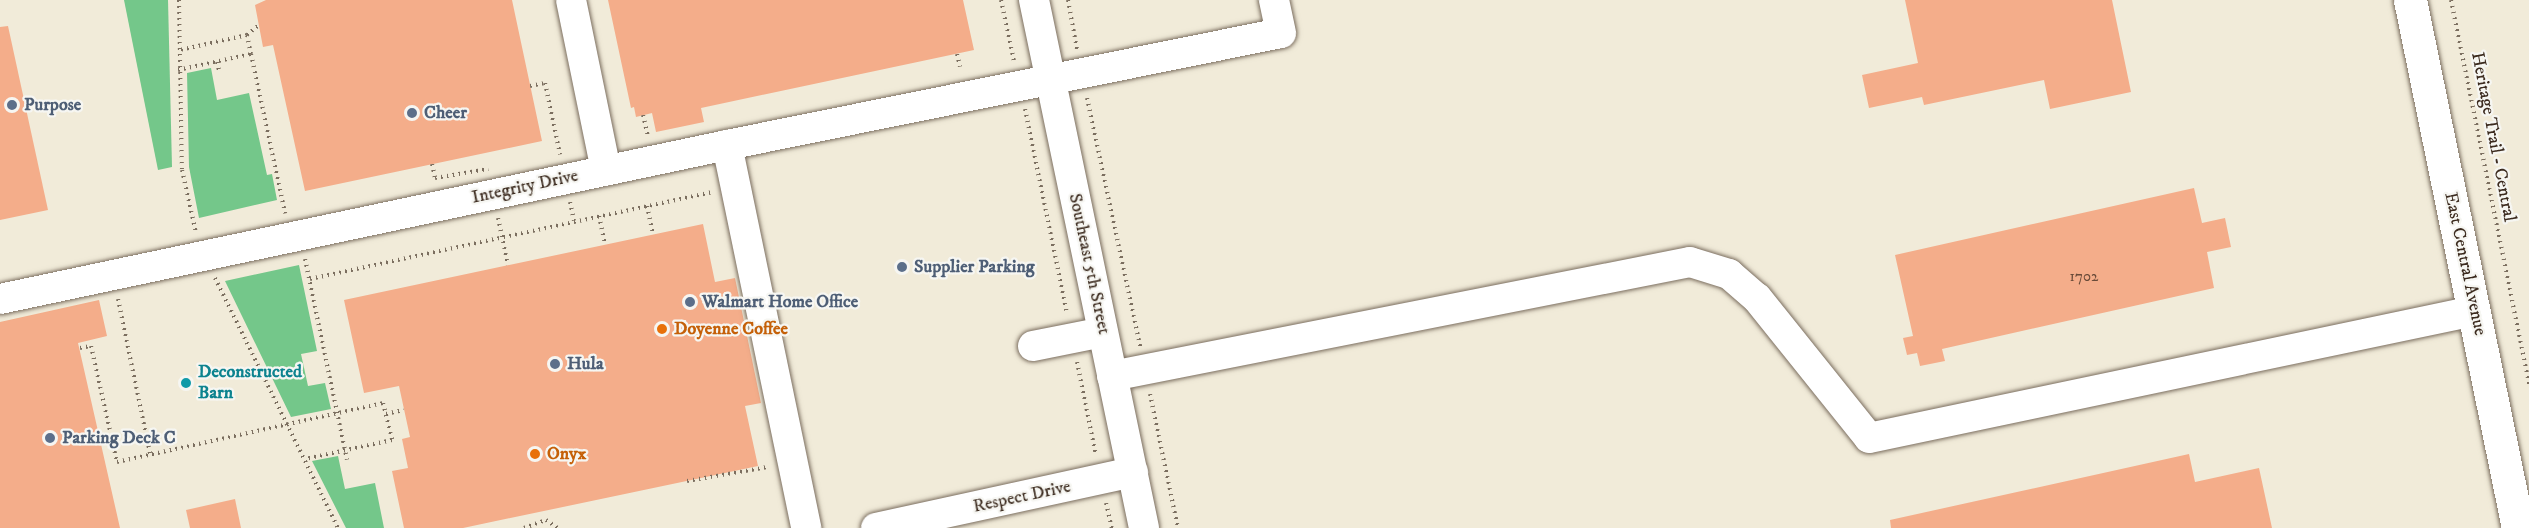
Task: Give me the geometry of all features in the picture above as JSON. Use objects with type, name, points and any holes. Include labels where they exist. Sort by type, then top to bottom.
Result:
[{"type":"main road","name":"East Central Avenue","points":[[2410,0],[2518,528]]},
{"type":"street","points":[[571,0],[606,170]]},
{"type":"street","name":"Southeast 5th Street","points":[[1034,0],[1144,528]]},
{"type":"street","name":"Integrity Drive","points":[[0,299],[606,170],[1050,78],[1281,33],[1274,0]]},
{"type":"street","points":[[727,145],[806,528]]},
{"type":"street","points":[[1112,376],[1690,262],[1729,274],[1757,298],[1869,438],[2474,311]]},
{"type":"street","points":[[1033,346],[1103,332]]},
{"type":"street","name":"Respect Drive","points":[[889,527],[1132,472]]},
{"type":"path","points":[[179,0],[178,70],[182,170],[193,226],[205,257],[338,528]]},
{"type":"path","points":[[1001,0],[1012,53]]},
{"type":"path","points":[[1068,0],[1078,53]]},
{"type":"path","name":"Heritage Trail - Central","points":[[2451,0],[2529,384]]},
{"type":"path","points":[[180,50],[247,35],[259,25]]},
{"type":"path","points":[[247,35],[295,236],[309,279],[347,460]]},
{"type":"path","points":[[178,70],[251,54]]},
{"type":"path","points":[[957,54],[960,68]]},
{"type":"path","points":[[217,62],[219,71]]},
{"type":"path","points":[[530,86],[545,83],[560,154]]},
{"type":"path","points":[[1088,103],[1178,528]]},
{"type":"path","points":[[643,115],[648,136]]},
{"type":"path","points":[[1027,117],[1069,324]]},
{"type":"path","points":[[309,279],[714,191]]},
{"type":"path","points":[[646,206],[653,234]]},
{"type":"path","points":[[598,216],[605,244]]},
{"type":"path","points":[[114,276],[150,454]]},
{"type":"path","points":[[80,348],[91,346],[117,462],[287,423],[383,404],[392,440],[305,459]]},
{"type":"path","points":[[1075,354],[1097,463]]},
{"type":"path","points":[[386,414],[404,410]]},
{"type":"path","points":[[687,481],[772,466]]},
{"type":"path","points":[[1104,496],[1112,528]]},
{"type":"path","points":[[524,528],[546,520],[558,528]]},
{"type":"green space","points":[[124,0],[168,0],[172,167],[158,170]]},
{"type":"green space","points":[[211,68],[217,100],[249,93],[267,175],[272,174],[277,200],[199,218],[189,167],[187,73]]},
{"type":"green space","points":[[299,265],[317,351],[301,354],[308,386],[325,383],[331,409],[291,417],[225,281]]},
{"type":"green space","points":[[338,456],[345,489],[375,483],[384,528],[346,528],[312,461]]},
{"type":"building","name":"Cheer","points":[[266,0],[512,0],[542,141],[305,191],[273,45],[263,47],[255,5]]},
{"type":"building","points":[[608,0],[963,0],[974,50],[701,108],[704,122],[656,132],[652,113],[636,117],[634,107],[631,108]]},
{"type":"building","points":[[1905,0],[2112,0],[2131,92],[2050,109],[2044,80],[1924,105],[1922,97],[1869,108],[1862,75],[1918,63]]},
{"type":"building","name":"Purpose","points":[[8,26],[48,210],[0,220],[0,27]]},
{"type":"building","points":[[2194,188],[2202,223],[2225,218],[2231,247],[2207,252],[2214,288],[1942,349],[1945,361],[1920,366],[1917,353],[1907,355],[1903,338],[1913,336],[1895,255]]},
{"type":"building","name":"Hula","points":[[703,224],[715,282],[735,278],[761,403],[745,406],[758,466],[463,528],[404,528],[392,471],[408,468],[402,439],[410,437],[399,386],[364,393],[344,300]]},
{"type":"building","name":"Parking Deck C","points":[[99,300],[107,336],[78,343],[120,528],[0,528],[0,322]]},
{"type":"building","points":[[2189,454],[2195,482],[2259,468],[2272,528],[1891,528],[1890,520]]},
{"type":"building","points":[[235,499],[241,528],[190,528],[186,510]]},
{"type":"place","name":"Purpose","points":[[12,105]]},
{"type":"place","name":"Cheer","points":[[412,113]]},
{"type":"place","name":"Supplier Parking","points":[[902,267]]},
{"type":"place","name":"Walmart Home Office","points":[[690,302]]},
{"type":"place","name":"Doyenne Coffee","points":[[662,329]]},
{"type":"place","name":"Hula","points":[[555,364]]},
{"type":"place","name":"Deconstructed Barn","points":[[186,383]]},
{"type":"place","name":"Parking Deck C","points":[[50,438]]},
{"type":"place","name":"Onyx","points":[[535,454]]}]
